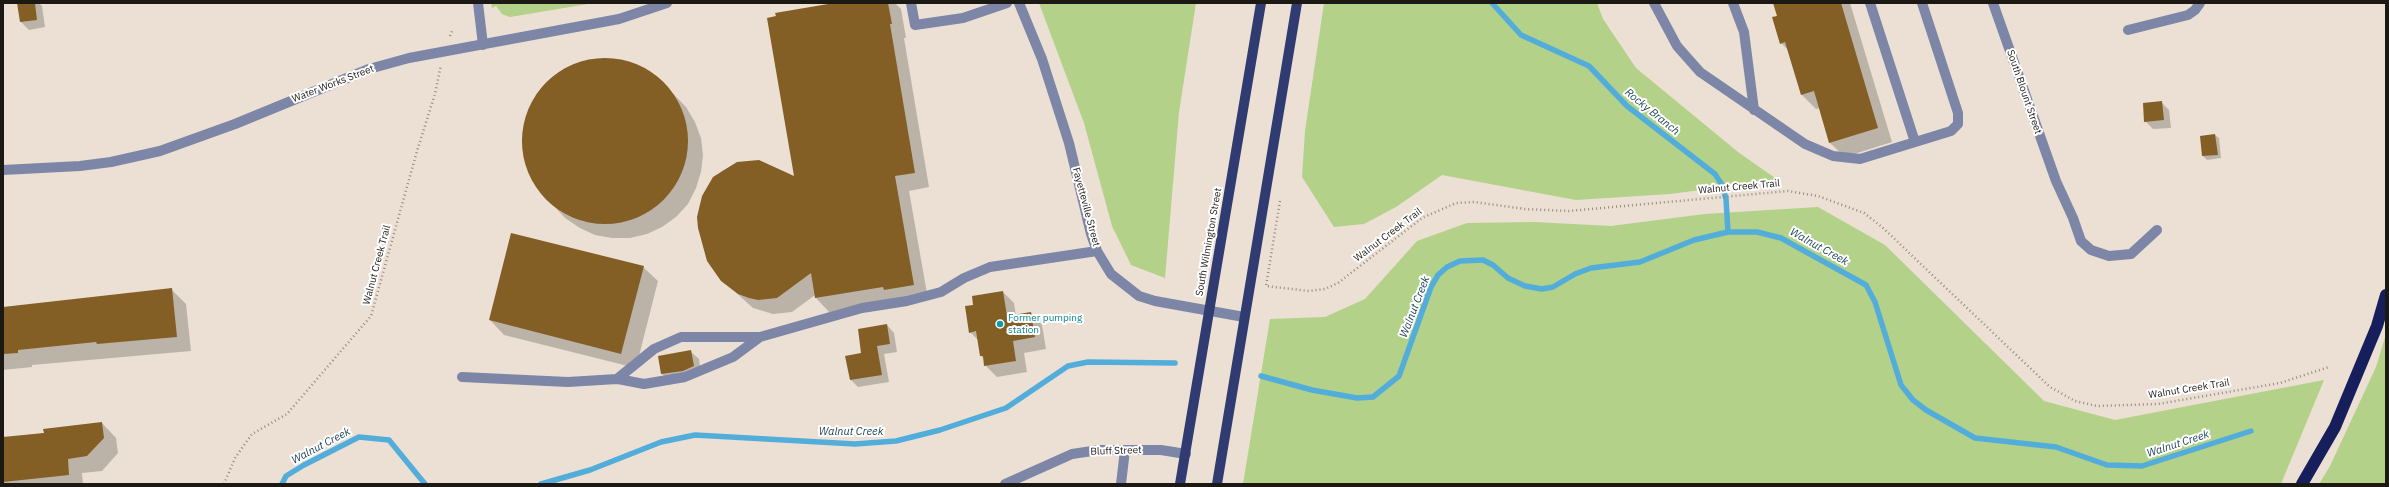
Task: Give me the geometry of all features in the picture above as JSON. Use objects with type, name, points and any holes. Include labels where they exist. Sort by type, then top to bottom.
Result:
[{"type":"highway","points":[[2302,484],[2335,427],[2377,326],[2386,295]]},
{"type":"main road","name":"South Wilmington Street","points":[[1180,484],[1261,3]]},
{"type":"main road","points":[[1217,484],[1297,3]]},
{"type":"street","points":[[478,3],[483,45]]},
{"type":"street","name":"Water Works Street","points":[[3,170],[80,166],[111,162],[160,151],[235,124],[369,69],[409,58],[619,19],[667,3]]},
{"type":"street","points":[[911,3],[915,25],[963,18],[1007,3]]},
{"type":"street","name":"Fayetteville Street","points":[[1018,3],[1042,59],[1067,135],[1097,252],[1110,274],[1139,296],[1155,301],[1244,317]]},
{"type":"street","points":[[1654,3],[1676,46],[1700,72],[1805,144],[1844,159],[1860,159],[1951,131],[1958,124],[1959,117],[1922,3]]},
{"type":"street","points":[[1733,3],[1744,32],[1754,110]]},
{"type":"street","points":[[1870,3],[1915,142]]},
{"type":"street","name":"South Blount Street","points":[[1993,3],[2056,182],[2073,218],[2081,241],[2091,250],[2109,256],[2131,254],[2157,230]]},
{"type":"street","points":[[2128,30],[2188,15],[2195,10],[2200,3]]},
{"type":"street","points":[[618,379],[654,349],[681,337],[760,337],[862,308],[907,301],[941,292],[964,278],[990,267],[1097,252]]},
{"type":"street","points":[[462,377],[568,382],[618,379],[644,384],[685,377],[733,357],[760,337]]},
{"type":"street","name":"Bluff Street","points":[[1005,484],[1072,454],[1099,450],[1162,450],[1186,454]]},
{"type":"street","points":[[1121,484],[1125,450]]},
{"type":"path","name":"Walnut Creek Trail","points":[[224,484],[235,458],[252,434],[287,414],[371,316],[417,151],[435,94],[439,69]]},
{"type":"path","name":"Walnut Creek Trail","points":[[1266,286],[1309,291],[1331,286],[1422,218],[1456,203],[1474,202],[1562,212],[1788,191],[1818,196],[1864,213],[1882,226],[2050,387],[2076,401],[2098,406],[2158,404],[2280,383],[2329,367]]},
{"type":"green space","points":[[491,3],[594,3],[510,17],[502,14],[496,6],[492,8]]},
{"type":"green space","points":[[1039,3],[1196,3],[1179,112],[1165,278],[1131,265],[1112,226],[1084,123]]},
{"type":"green space","points":[[1324,3],[1597,3],[1603,19],[1636,68],[1738,152],[1778,180],[1670,194],[1576,200],[1442,175],[1396,207],[1364,224],[1334,227],[1302,177],[1305,131]]},
{"type":"green space","points":[[1818,207],[1885,245],[2044,401],[2115,420],[2324,380],[2281,484],[1243,484],[1270,319],[1325,317],[1365,299],[1417,241],[1467,223],[1534,222],[1611,226],[1705,214]]},
{"type":"green space","points":[[2386,334],[2386,484],[2319,484],[2330,466],[2376,367]]},
{"type":"building","points":[[17,3],[35,3],[37,20],[20,22]]},
{"type":"building","points":[[834,3],[888,3],[892,24],[890,24],[915,173],[895,176],[914,285],[884,290],[883,287],[815,298],[811,273],[777,298],[758,300],[749,298],[738,294],[721,281],[707,261],[698,228],[697,217],[702,196],[713,177],[737,162],[759,160],[794,176],[767,18],[776,16],[775,13]]},
{"type":"building","points":[[1773,3],[1841,3],[1878,128],[1829,143],[1814,91],[1801,95],[1785,42],[1780,44],[1772,17],[1777,16]]},
{"type":"building","points":[[597,58],[613,58],[637,64],[664,82],[682,109],[687,125],[687,157],[682,173],[664,200],[651,210],[629,221],[613,224],[597,224],[573,218],[552,205],[541,194],[528,173],[525,165],[522,149],[522,133],[528,109],[541,88],[552,77],[573,64],[581,61]]},
{"type":"building","points":[[2162,101],[2164,120],[2144,122],[2143,103]]},
{"type":"building","points":[[2215,134],[2218,155],[2202,156],[2200,136]]},
{"type":"building","points":[[511,233],[644,266],[621,354],[489,320]]},
{"type":"building","points":[[172,288],[177,337],[97,344],[96,342],[18,350],[18,353],[3,354],[3,307]]},
{"type":"building","name":"Former pumping station","points":[[1003,291],[1007,316],[1031,312],[1035,337],[1013,341],[1016,361],[984,366],[983,356],[980,356],[976,331],[969,333],[965,306],[973,305],[972,296]]},
{"type":"building","points":[[887,324],[890,344],[877,346],[882,375],[850,380],[845,356],[861,353],[858,329]]},
{"type":"building","points":[[691,350],[694,366],[683,371],[661,374],[658,356]]},
{"type":"building","points":[[102,422],[104,438],[87,456],[68,459],[69,475],[3,482],[3,437],[44,433],[43,429]]},
{"type":"waterway","name":"Rocky Branch","points":[[1492,3],[1521,35],[1589,66],[1627,106],[1715,174],[1722,185],[1726,199],[1728,232]]},
{"type":"waterway","name":"Walnut Creek","points":[[1261,376],[1312,390],[1357,398],[1373,397],[1399,376],[1431,287],[1438,275],[1447,267],[1460,261],[1483,260],[1493,265],[1508,278],[1525,286],[1542,289],[1553,287],[1575,274],[1591,268],[1640,262],[1694,240],[1728,232],[1757,232],[1781,238],[1866,285],[1875,302],[1901,385],[1913,400],[1926,410],[1975,438],[2056,447],[2107,465],[2142,466],[2251,431]]},
{"type":"waterway","name":"Walnut Creek","points":[[541,484],[590,470],[661,442],[695,435],[855,444],[896,441],[940,430],[1006,408],[1068,366],[1088,362],[1175,363]]},
{"type":"waterway","name":"Walnut Creek","points":[[282,484],[286,476],[304,465],[359,437],[389,440],[425,484]]},
{"type":"place","name":"Former pumping station","points":[[1000,324]]}]
